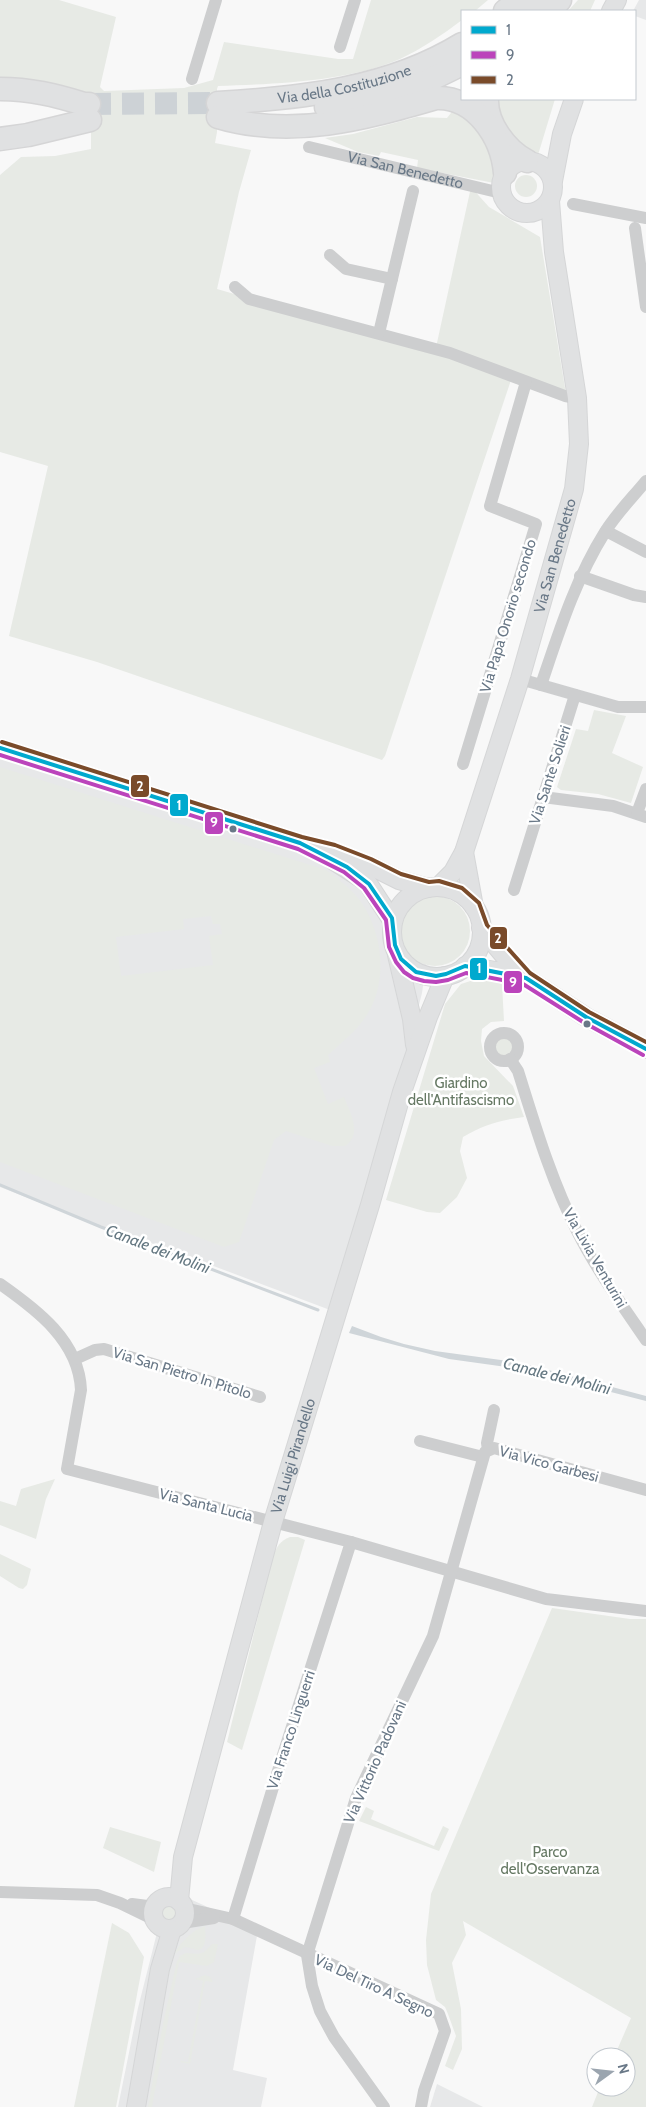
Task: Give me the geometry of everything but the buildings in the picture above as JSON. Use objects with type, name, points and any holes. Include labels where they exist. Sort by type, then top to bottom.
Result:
[{"type":"highway","points":[[501,10],[511,0]]},
{"type":"highway","points":[[506,10],[519,0]]},
{"type":"highway","points":[[531,10],[541,0]]},
{"type":"highway","points":[[551,10],[560,0]]},
{"type":"highway","name":"Via della Costituzione","points":[[218,110],[352,88],[438,59],[461,45]]},
{"type":"highway","name":"Via della Costituzione","points":[[218,110],[290,112],[363,102],[415,87],[461,64]]},
{"type":"highway","points":[[0,89],[47,93],[87,109],[28,135],[0,139]]},
{"type":"highway","points":[[218,110],[239,123],[263,126],[318,125],[346,122],[436,98],[449,98],[467,105],[487,124],[503,158],[503,183]]},
{"type":"highway","points":[[487,100],[490,117],[502,139],[512,151],[532,162]]},
{"type":"street","points":[[192,79],[216,0]]},
{"type":"street","points":[[340,47],[354,0]]},
{"type":"street","points":[[503,183],[514,164],[546,159],[550,153],[565,100]]},
{"type":"street","name":"Via San Benedetto","points":[[433,888],[453,872],[464,852],[520,679],[574,489],[578,444],[577,398],[554,252],[550,201],[562,134],[574,100]]},
{"type":"street","name":"Via San Benedetto","points":[[309,147],[503,183],[509,207],[536,221],[554,252]]},
{"type":"street","points":[[532,162],[550,174],[553,181]]},
{"type":"street","points":[[379,333],[413,191]]},
{"type":"street","points":[[524,214],[539,211],[550,201]]},
{"type":"street","points":[[573,204],[646,218]]},
{"type":"street","points":[[635,228],[646,307]]},
{"type":"street","points":[[330,255],[346,269],[392,279]]},
{"type":"street","points":[[235,287],[249,298],[450,353],[526,382],[577,398]]},
{"type":"street","name":"Via Papa Onorio secondo","points":[[463,764],[536,524],[490,506],[526,382]]},
{"type":"street","points":[[541,685],[569,602],[580,576],[606,531],[646,481]]},
{"type":"street","points":[[606,531],[646,552]]},
{"type":"street","points":[[580,576],[634,595],[646,597]]},
{"type":"street","points":[[520,679],[618,707],[646,707]]},
{"type":"street","name":"Via Sante Solieri","points":[[514,890],[575,695]]},
{"type":"street","points":[[0,748],[333,852],[368,873],[459,893],[474,907],[481,928],[526,978],[586,1017],[646,1048]]},
{"type":"street","points":[[543,797],[596,803],[642,815],[646,790]]},
{"type":"street","name":"Via San Benedetto","points":[[464,852],[474,907]]},
{"type":"street","points":[[368,873],[393,922]]},
{"type":"street","points":[[433,888],[409,896],[399,908],[393,922],[392,936],[396,950],[408,966],[416,971],[435,977],[445,976],[466,966],[478,949],[481,928]]},
{"type":"street","name":"Via Luigi Pirandello","points":[[396,950],[415,1038],[413,1059]]},
{"type":"street","points":[[466,966],[496,970],[526,978]]},
{"type":"street","name":"Via Luigi Pirandello","points":[[136,2107],[169,1914],[273,1522],[413,1059],[445,976]]},
{"type":"street","name":"Via Livia Venturini","points":[[510,1059],[518,1071],[552,1177],[577,1232],[609,1286],[646,1340]]},
{"type":"street","name":"Via Santa Lucia","points":[[0,1284],[38,1313],[62,1339],[75,1359],[81,1390],[67,1469],[352,1542],[546,1599],[646,1611]]},
{"type":"street","name":"Via San Pietro In Pitolo","points":[[75,1359],[94,1350],[104,1349],[260,1397]]},
{"type":"street","points":[[420,1441],[486,1453],[494,1410]]},
{"type":"street","name":"Via Vico Garbesi","points":[[450,1571],[486,1453],[494,1448],[646,1490]]},
{"type":"street","name":"Via Franco Linguerri","points":[[228,1918],[352,1542]]},
{"type":"street","name":"Via Vittorio Padovani","points":[[307,1955],[356,1798],[433,1636],[450,1571]]},
{"type":"street","name":"Via Del Tiro A Segno","points":[[0,1892],[96,1895],[120,1903],[169,1914],[228,1918],[439,2014],[445,2031],[424,2091],[421,2107]]},
{"type":"street","points":[[307,1955],[312,1986],[320,2011],[344,2051],[384,2107]]},
{"type":"shaded area","points":[[639,0],[646,0],[646,20],[636,16],[636,10],[634,10]]},
{"type":"shaded area","points":[[0,750],[337,860],[379,889],[430,936],[422,993],[381,1154],[330,1310],[166,1248],[107,1229],[0,1187]]},
{"type":"shaded area","points":[[168,1889],[258,1930],[233,2070],[267,2078],[261,2107],[118,2107],[138,2008]]},
{"type":"shaded area","points":[[437,2084],[483,2107],[430,2107]]},
{"type":"green space","points":[[0,0],[59,0],[116,17],[100,87],[104,91],[184,88],[213,80],[224,42],[338,59],[353,59],[371,0],[488,0],[476,10],[461,10],[461,21],[424,46],[400,59],[379,67],[334,77],[287,83],[218,86],[217,89],[217,132],[215,143],[251,150],[239,192],[217,289],[435,352],[471,187],[489,207],[540,237],[566,394],[512,377],[385,756],[382,760],[97,662],[9,636],[48,466],[0,452],[0,175],[21,157],[55,156],[91,149],[91,93],[0,84]]},
{"type":"green space","points":[[578,0],[595,0],[590,10],[569,10]]},
{"type":"green space","points":[[498,100],[555,100],[538,155],[530,153],[516,142],[505,126]]},
{"type":"green space","points":[[455,108],[487,133],[498,177],[494,183],[417,168],[418,160],[381,152],[379,156],[358,152],[325,138],[353,134],[417,117],[447,118]]},
{"type":"green space","points":[[526,175],[534,178],[537,186],[534,194],[526,197],[518,194],[515,186],[518,178]]},
{"type":"green space","points":[[594,710],[626,716],[612,753],[643,767],[631,803],[598,794],[561,790],[557,787],[576,729],[588,731]]},
{"type":"green space","points":[[0,767],[326,870],[347,886],[358,898],[373,924],[377,939],[380,954],[379,985],[375,1000],[360,1025],[328,1055],[330,1062],[314,1068],[328,1104],[344,1097],[354,1123],[353,1136],[345,1146],[332,1146],[286,1131],[274,1140],[239,1242],[224,1247],[0,1162]],"holes":[[[211,916],[213,924],[220,924],[222,934],[209,936],[213,965],[121,976],[116,937],[184,929],[183,919]]]},
{"type":"green space","points":[[442,896],[455,902],[464,911],[468,917],[470,931],[468,945],[460,956],[449,964],[428,966],[421,964],[410,956],[402,945],[400,924],[402,917],[410,906],[421,898]]},
{"type":"green space","name":"Giardino dell'Antifascismo","points":[[483,977],[491,977],[502,984],[504,1021],[491,1022],[482,1029],[481,1041],[484,1056],[513,1086],[524,1117],[492,1124],[463,1137],[460,1151],[467,1178],[457,1197],[440,1213],[427,1212],[386,1200],[445,1004],[461,984]]},
{"type":"green space","points":[[504,1036],[512,1039],[515,1047],[512,1055],[504,1058],[496,1055],[493,1047],[496,1039]]},
{"type":"green space","points":[[55,1479],[46,1499],[36,1539],[0,1525],[0,1501],[16,1506],[21,1489]]},
{"type":"green space","points":[[290,1537],[298,1537],[305,1540],[242,1750],[227,1742],[273,1556],[279,1544]]},
{"type":"green space","points":[[0,1554],[31,1569],[27,1585],[23,1589],[0,1576]]},
{"type":"green space","name":"Parco dell'Osservanza","points":[[552,1608],[630,1619],[646,1619],[646,2107],[592,2107],[596,2097],[636,2097],[636,2047],[618,2047],[631,2018],[463,1921],[466,1935],[452,1963],[461,2009],[462,2049],[453,2070],[445,2066],[456,2036],[445,2007],[436,2000],[427,1965],[426,1940],[431,1894]]},
{"type":"green space","points":[[366,1807],[374,1811],[371,1819],[434,1846],[443,1826],[449,1829],[439,1851],[359,1821]]},
{"type":"green space","points":[[110,1827],[161,1842],[154,1872],[103,1848]]},
{"type":"green space","points":[[169,1903],[176,1906],[179,1913],[176,1920],[169,1923],[162,1920],[159,1913],[162,1906]]},
{"type":"green space","points":[[112,1923],[129,1933],[144,1957],[116,2107],[74,2107]]},
{"type":"green space","points":[[205,1926],[205,1943],[201,1949],[185,1947],[175,1953],[187,1937]]},
{"type":"green space","points":[[212,1944],[218,1944],[214,1962],[207,1966],[179,1962],[152,2107],[148,2107],[177,1961],[180,1956],[186,1953],[198,1954],[206,1951]]},
{"type":"green space","points":[[205,1975],[210,1977],[213,1982],[205,1981],[190,2064],[180,2062],[188,2062],[203,1981],[195,1979]]},
{"type":"water","points":[[352,1326],[404,1344],[435,1351],[522,1363],[646,1396],[646,1401],[521,1369],[449,1359],[349,1333]]},
{"type":"waterway","name":"Canale dei Molini","points":[[0,1185],[101,1227],[318,1310]]},
{"type":"tunnel","points":[[89,104],[218,103]]},
{"type":"transit line","name":"2","points":[[2,742],[302,837],[335,845],[371,859],[401,874],[429,882],[439,881],[462,888],[479,903],[487,925],[530,973],[589,1012],[646,1042]]},
{"type":"transit line","name":"1","points":[[0,748],[300,843],[347,867],[369,884],[392,918],[395,945],[401,959],[416,972],[436,976],[465,966],[526,978],[586,1017],[646,1049]]},
{"type":"transit line","name":"9","points":[[0,755],[298,849],[344,872],[364,888],[386,920],[389,947],[396,962],[404,972],[413,978],[436,982],[448,980],[466,973],[523,984],[583,1022],[643,1055]]}]
